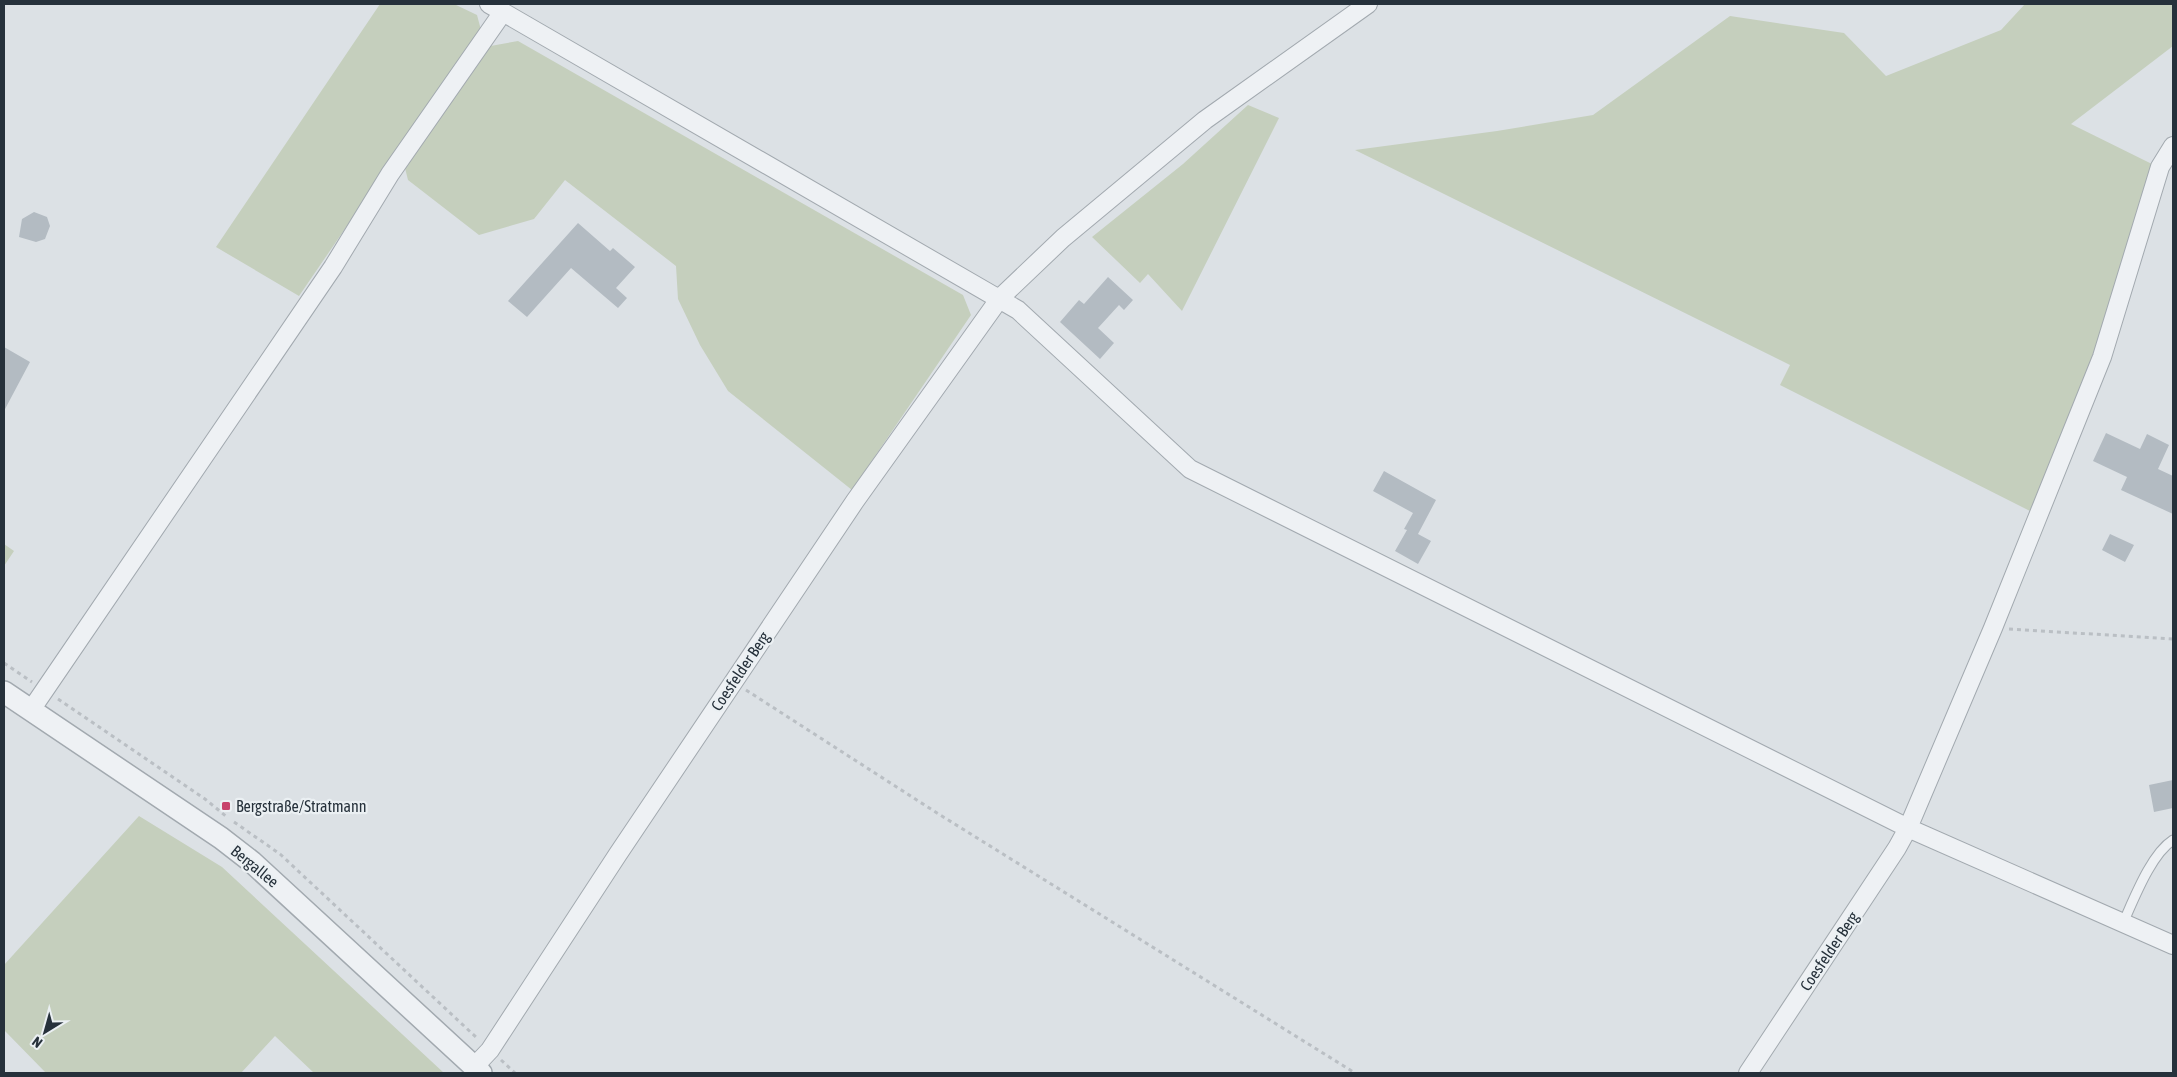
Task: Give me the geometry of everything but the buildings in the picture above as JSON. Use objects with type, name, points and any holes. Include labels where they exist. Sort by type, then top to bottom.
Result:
[{"type":"street","name":"Coesfelder Berg","points":[[477,1070],[618,854],[855,500],[1000,298],[1063,238],[1205,120],[1368,4]]},
{"type":"street","points":[[31,710],[333,267],[496,8],[1000,298],[1018,310],[1190,469],[1908,828],[2173,945]]},
{"type":"street","name":"Coesfelder Berg","points":[[1748,1073],[1897,848],[1908,828],[1993,628],[2102,357],[2160,168],[2173,146]]},
{"type":"street","name":"Bergallee","points":[[4,692],[221,838],[252,862],[477,1070]]},
{"type":"lane","points":[[2123,923],[2143,880],[2162,851],[2173,840]]},
{"type":"path","points":[[1993,628],[2173,639]]},
{"type":"path","points":[[733,682],[937,813],[1355,1073]]},
{"type":"green space","points":[[380,4],[454,4],[477,15],[481,30],[299,296],[216,247]]},
{"type":"green space","points":[[2025,4],[2173,4],[2173,46],[2071,124],[2156,166],[2091,367],[2030,511],[1780,385],[1790,365],[1355,150],[1497,131],[1593,115],[1730,16],[1844,33],[1886,76],[2001,30]]},
{"type":"green space","points":[[518,41],[963,295],[971,315],[852,490],[728,391],[700,345],[678,299],[676,266],[565,180],[534,219],[479,235],[408,180],[404,164],[485,47]]},
{"type":"green space","points":[[1248,105],[1279,118],[1182,311],[1148,274],[1140,283],[1092,237],[1183,164]]},
{"type":"green space","points":[[4,544],[14,551],[4,566]]},
{"type":"green space","points":[[139,816],[222,867],[444,1073],[314,1073],[275,1036],[241,1073],[46,1073],[4,1030],[4,965]]},
{"type":"place","name":"Bergstraße/Stratmann","points":[[226,806]]}]
